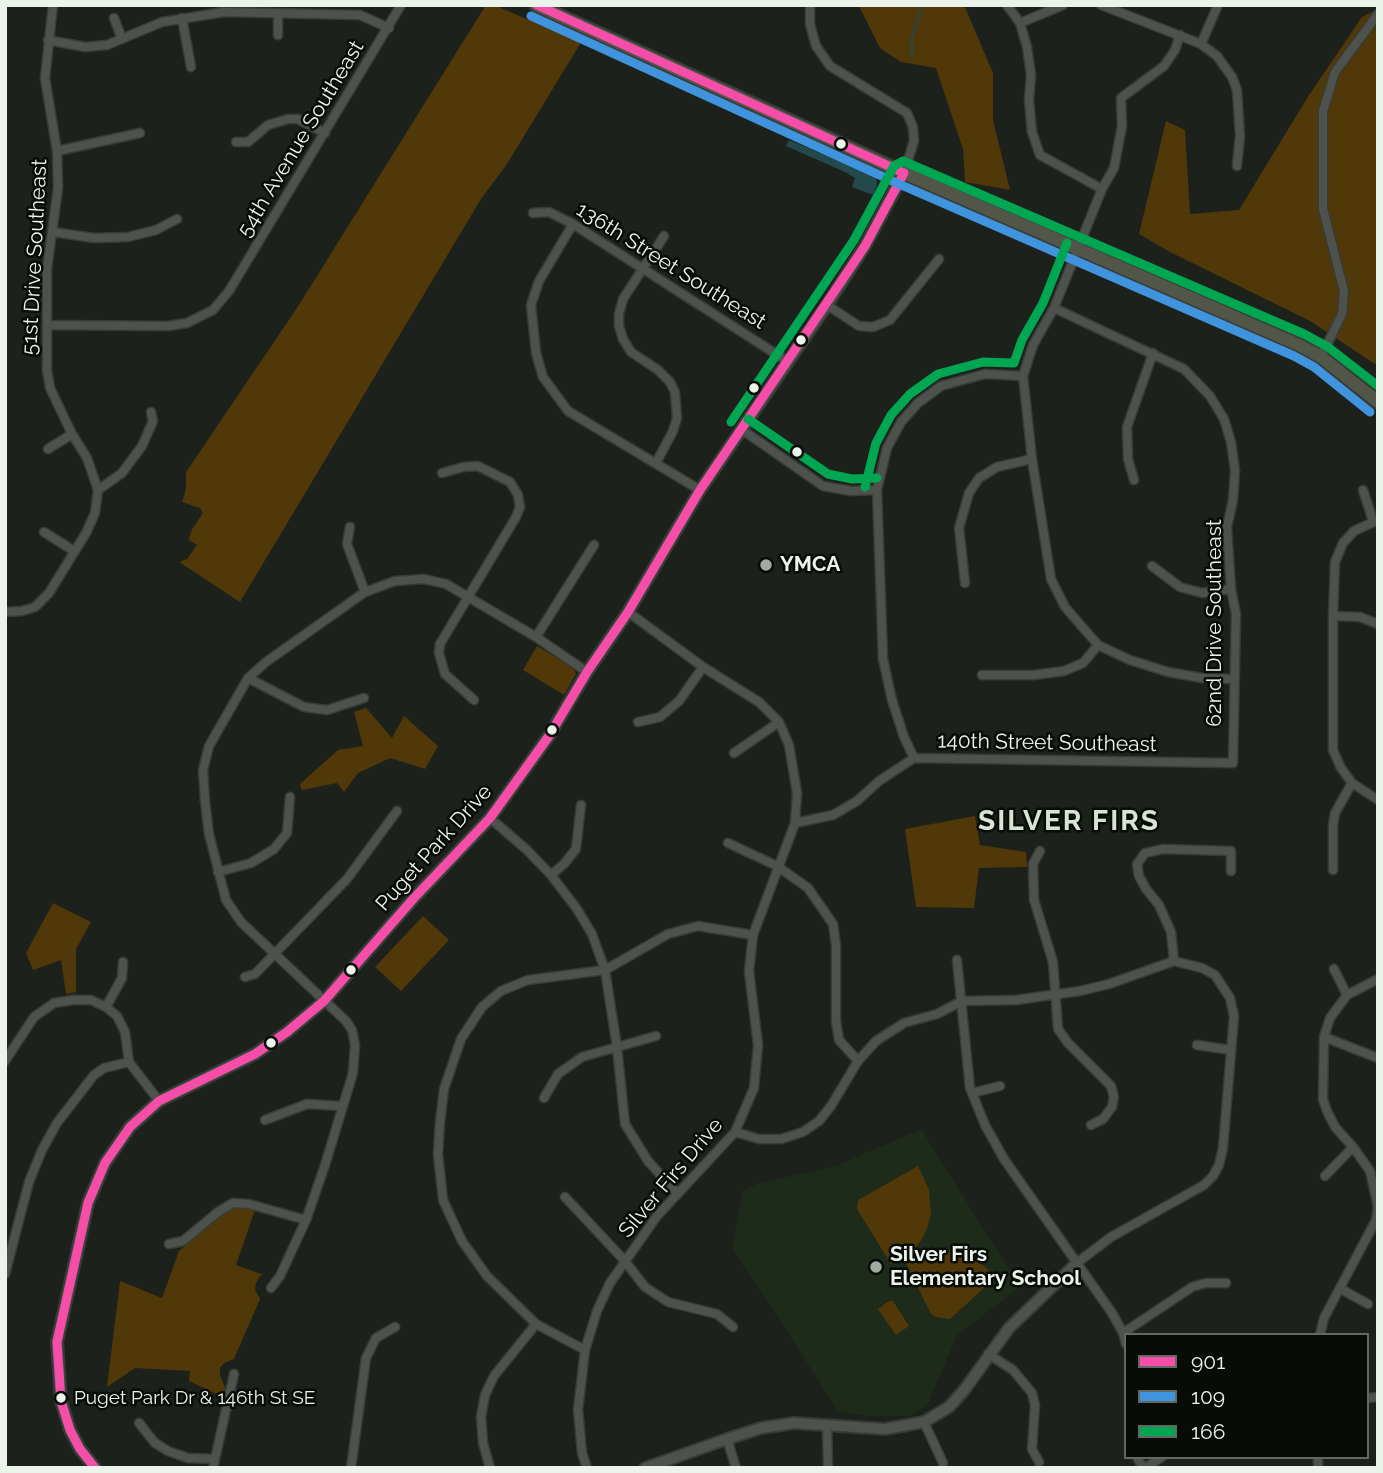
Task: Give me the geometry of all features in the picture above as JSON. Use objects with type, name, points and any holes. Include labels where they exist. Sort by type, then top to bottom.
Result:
[{"type":"main road","points":[[536,5],[904,173],[1299,345],[1321,357],[1378,402]]},
{"type":"street","name":"51st Drive Southeast","points":[[52,5],[45,78],[57,151],[58,188],[47,269],[47,370],[50,388],[87,458],[98,490]]},
{"type":"street","name":"54th Avenue Southeast","points":[[47,325],[178,324],[187,323],[213,310],[229,291],[401,5]]},
{"type":"street","points":[[810,5],[810,24],[816,46],[830,66],[907,113],[913,127],[914,141],[904,173]]},
{"type":"street","points":[[1007,5],[1020,23],[1031,75],[1029,100],[1032,132],[1040,155],[1102,189]]},
{"type":"street","points":[[1020,23],[1063,5]]},
{"type":"street","points":[[1101,5],[1201,44],[1217,56],[1232,77],[1237,90],[1240,136],[1237,166]]},
{"type":"street","points":[[1201,44],[1218,5]]},
{"type":"street","points":[[48,40],[85,47],[107,45],[162,22],[224,12],[360,15],[388,28]]},
{"type":"street","points":[[278,14],[278,35]]},
{"type":"street","points":[[1321,357],[1342,314],[1344,291],[1322,209],[1323,110],[1335,72],[1378,14]]},
{"type":"street","points":[[114,18],[122,39]]},
{"type":"street","points":[[182,18],[191,66]]},
{"type":"street","points":[[1180,35],[1175,50],[1164,66],[1121,98],[1119,148],[1114,168],[1102,189],[1054,308],[1033,345],[1023,376],[1032,459],[1051,579],[1065,607],[1098,645],[1130,660],[1168,672],[1202,678],[1234,679]]},
{"type":"street","points":[[236,142],[248,142],[268,125],[288,119],[298,119],[325,133]]},
{"type":"street","points":[[57,151],[140,133]]},
{"type":"street","name":"Puget Park Drive","points":[[95,1468],[70,1430],[61,1401],[57,1342],[88,1203],[111,1154],[130,1127],[159,1101],[255,1054],[324,1001],[414,898],[491,818],[549,736],[587,672],[628,612],[700,490],[865,246],[904,173]]},
{"type":"street","name":"136th Street Southeast","points":[[533,213],[549,212],[573,224],[787,361]]},
{"type":"street","points":[[53,232],[94,238],[128,237],[156,230],[177,219]]},
{"type":"street","points":[[573,224],[539,281],[531,305],[536,354],[543,377],[568,411],[700,490]]},
{"type":"street","points":[[656,463],[673,432],[678,403],[670,382],[658,370],[631,352],[619,326],[619,314],[623,299],[664,236]]},
{"type":"street","points":[[827,305],[859,326],[873,327],[890,320],[939,259]]},
{"type":"street","name":"62nd Drive Southeast","points":[[1054,308],[1184,369],[1210,396],[1224,419],[1235,470],[1233,500],[1227,527],[1231,589],[1236,614],[1233,763]]},
{"type":"street","points":[[1134,480],[1128,459],[1127,427],[1153,353]]},
{"type":"street","points":[[914,758],[892,700],[883,659],[877,490],[887,448],[901,422],[918,403],[941,386],[985,374],[1023,376]]},
{"type":"street","points":[[5,612],[35,607],[49,593],[95,513],[98,490],[122,473],[142,446],[153,421],[151,412]]},
{"type":"street","points":[[741,429],[823,486],[850,491],[877,490]]},
{"type":"street","points":[[48,449],[72,434]]},
{"type":"street","points":[[965,583],[959,528],[969,493],[979,478],[997,467],[1032,459]]},
{"type":"street","points":[[442,473],[478,466],[510,482],[518,495],[520,507],[440,644],[439,653],[445,674],[474,700]]},
{"type":"street","points":[[1363,490],[1375,520],[1354,531],[1343,543],[1335,562],[1333,750],[1352,783],[1378,800]]},
{"type":"street","points":[[350,527],[347,544],[365,592]]},
{"type":"street","points":[[44,532],[74,551]]},
{"type":"street","points":[[537,637],[594,545]]},
{"type":"street","points":[[1152,566],[1180,587],[1202,593],[1231,589]]},
{"type":"street","points":[[271,1288],[280,1276],[306,1220],[353,1073],[355,1045],[352,1030],[346,1021],[242,922],[226,900],[209,834],[203,770],[209,746],[248,678],[266,662],[365,592],[395,581],[424,579],[446,584],[537,637],[587,672]]},
{"type":"street","name":"Silver Firs Drive","points":[[587,1468],[578,1409],[585,1350],[600,1305],[624,1260],[657,1216],[735,1132],[754,1088],[758,1045],[749,971],[753,935],[795,823],[797,793],[789,745],[779,722],[759,702],[703,667],[628,612]]},
{"type":"street","points":[[1333,616],[1360,617],[1378,624]]},
{"type":"street","points":[[982,676],[1034,675],[1064,671],[1083,663],[1098,645]]},
{"type":"street","points":[[638,722],[660,717],[679,701],[703,667]]},
{"type":"street","points":[[248,678],[304,707],[327,710],[364,698]]},
{"type":"street","points":[[734,753],[779,722]]},
{"type":"street","name":"140th Street Southeast","points":[[795,823],[833,815],[857,801],[880,781],[914,758],[1233,763]]},
{"type":"street","points":[[1333,870],[1333,825],[1340,803],[1352,783]]},
{"type":"street","points":[[218,872],[251,863],[274,849],[287,833],[290,797]]},
{"type":"street","points":[[551,875],[576,849],[581,805]]},
{"type":"street","points":[[245,977],[255,974],[347,879],[397,811]]},
{"type":"street","points":[[491,818],[551,875],[592,934],[605,970],[625,1124],[648,1161],[677,1193]]},
{"type":"street","points":[[728,843],[777,866],[808,888],[833,924],[839,1040],[858,1061]]},
{"type":"street","points":[[1174,961],[1171,932],[1160,905],[1139,876],[1138,864],[1145,853],[1163,849],[1231,851],[1231,871]]},
{"type":"street","points":[[1040,851],[1033,864],[1034,900],[1052,962],[1058,1029],[1068,1043],[1111,1086],[1114,1097],[1112,1107],[1103,1119],[1091,1125]]},
{"type":"street","points":[[585,1350],[536,1324],[487,1276],[461,1241],[443,1200],[438,1154],[444,1089],[461,1039],[482,1007],[501,991],[528,980],[605,970],[668,934],[698,926],[753,935]]},
{"type":"street","points":[[957,960],[972,1093],[985,1125],[1004,1159],[1078,1262],[1124,1337]]},
{"type":"street","points":[[645,1468],[761,1428],[794,1423],[885,1429],[924,1422],[949,1407],[1009,1328],[1078,1262],[1111,1237],[1204,1185],[1213,1176],[1223,1148],[1234,1016],[1230,998],[1215,975],[1202,968],[1174,961],[1109,985],[1016,1000],[962,1001],[937,1014],[904,1023],[876,1041],[858,1061],[819,1121],[803,1132],[781,1139],[759,1139],[735,1132]]},
{"type":"street","points":[[106,1007],[122,978],[123,962]]},
{"type":"street","points":[[1334,969],[1347,995]]},
{"type":"street","points":[[1320,1333],[1324,1318],[1376,1220],[1378,1208],[1370,1171],[1335,1127],[1323,1099],[1324,1037],[1329,1018],[1347,995],[1378,979]]},
{"type":"street","points":[[5,1061],[34,1017],[54,1003],[92,1000],[117,1016],[125,1032],[130,1062],[159,1101]]},
{"type":"street","points":[[544,1098],[558,1074],[582,1057],[656,1036]]},
{"type":"street","points":[[1324,1037],[1378,1058]]},
{"type":"street","points":[[1197,1045],[1231,1050]]},
{"type":"street","points":[[5,1273],[29,1182],[57,1123],[94,1075],[104,1068],[130,1062]]},
{"type":"street","points":[[972,1093],[1000,1086]]},
{"type":"street","points":[[265,1120],[307,1104],[342,1106]]},
{"type":"street","points":[[1325,1176],[1353,1147]]},
{"type":"street","points":[[565,1197],[624,1260],[645,1287],[668,1302],[717,1314],[733,1327]]},
{"type":"street","points":[[169,1244],[183,1241],[233,1203],[249,1204],[306,1220]]},
{"type":"street","points":[[1123,1333],[1192,1287],[1206,1283],[1226,1283]]},
{"type":"street","points":[[1341,1289],[1367,1304]]},
{"type":"street","points":[[490,1468],[483,1443],[481,1417],[485,1395],[494,1376],[536,1324]]},
{"type":"street","points":[[351,1468],[366,1358],[376,1338],[395,1327]]},
{"type":"street","points":[[989,1354],[1013,1370],[1032,1393],[1035,1405],[1032,1449],[1039,1462]]},
{"type":"street","points":[[139,1423],[155,1443],[168,1451],[213,1464],[234,1374]]},
{"type":"street","points":[[924,1422],[943,1464]]},
{"type":"street","points":[[827,1425],[828,1468]]},
{"type":"street","points":[[727,1438],[736,1468]]},
{"type":"shaded area","points":[[486,5],[494,5],[580,44],[507,164],[481,199],[240,602],[179,562],[187,559],[197,545],[189,540],[191,531],[203,513],[200,508],[182,502],[186,489],[186,472],[297,308]]},
{"type":"shaded area","points":[[964,5],[993,73],[993,120],[1010,190],[965,182],[963,149],[936,68],[901,62],[880,48],[859,6]]},
{"type":"shaded area","points":[[1378,9],[1378,366],[1310,321],[1139,234],[1166,121],[1185,130],[1190,214],[1239,210],[1309,95],[1362,17]]},
{"type":"shaded area","points":[[537,646],[574,668],[576,674],[564,695],[523,670]]},
{"type":"shaded area","points":[[366,708],[392,738],[404,716],[438,746],[425,769],[390,758],[358,773],[344,792],[337,783],[302,790],[300,784],[338,750],[363,746],[354,712]]},
{"type":"shaded area","points":[[975,816],[980,845],[1026,852],[1027,867],[979,868],[974,908],[916,907],[905,829]]},
{"type":"shaded area","points":[[53,903],[91,922],[76,949],[76,992],[66,994],[61,960],[33,970],[26,953]]},
{"type":"shaded area","points":[[423,916],[449,940],[401,991],[375,967]]},
{"type":"shaded area","name":"Silver Firs Elementary School","points":[[921,1129],[1020,1287],[957,1335],[927,1406],[910,1416],[869,1416],[839,1412],[732,1247],[743,1191],[759,1183],[836,1166]]},
{"type":"shaded area","points":[[918,1166],[929,1190],[931,1213],[928,1226],[914,1250],[891,1264],[857,1209],[858,1200]]},
{"type":"shaded area","points":[[246,1207],[255,1210],[236,1265],[264,1275],[260,1276],[256,1283],[255,1290],[260,1299],[234,1359],[220,1368],[225,1387],[223,1397],[189,1381],[190,1371],[135,1368],[107,1387],[120,1281],[162,1298],[179,1251],[230,1209]]},
{"type":"shaded area","points":[[952,1250],[973,1258],[995,1278],[950,1319],[935,1317],[905,1261],[928,1251]]},
{"type":"shaded area","points":[[893,1301],[909,1326],[896,1335],[878,1309]]},
{"type":"water","points":[[789,140],[876,177],[877,185],[873,195],[852,187],[855,178],[845,172],[786,146]]},
{"type":"waterway","points":[[912,57],[912,37],[922,5]]},
{"type":"transit line","name":"901","points":[[95,1468],[70,1430],[61,1401],[57,1342],[88,1203],[105,1163],[130,1127],[159,1101],[255,1054],[324,1001],[414,898],[490,818],[549,736],[587,672],[628,612],[700,490],[865,246],[904,173],[537,5]]},
{"type":"transit line","name":"109","points":[[531,16],[899,184],[1294,356],[1314,367],[1370,412]]},
{"type":"transit line","name":"166","points":[[731,422],[854,240],[894,166],[903,161],[1304,334],[1328,347],[1378,386]]},
{"type":"transit line","name":"166","points":[[865,487],[876,443],[891,415],[910,394],[938,374],[983,362],[1014,363],[1022,340],[1043,303],[1067,243]]},
{"type":"transit line","name":"166","points":[[748,419],[828,474],[852,479],[877,478]]},
{"type":"place","name":"YMCA","points":[[766,565]]},
{"type":"place","name":"Silver Firs Elementary School","points":[[876,1267]]},
{"type":"place","name":"Puget Park Dr & 146th St SE","points":[[61,1398]]},
{"type":"district","name":"SILVER FIRS","points":[[1069,822]]}]
